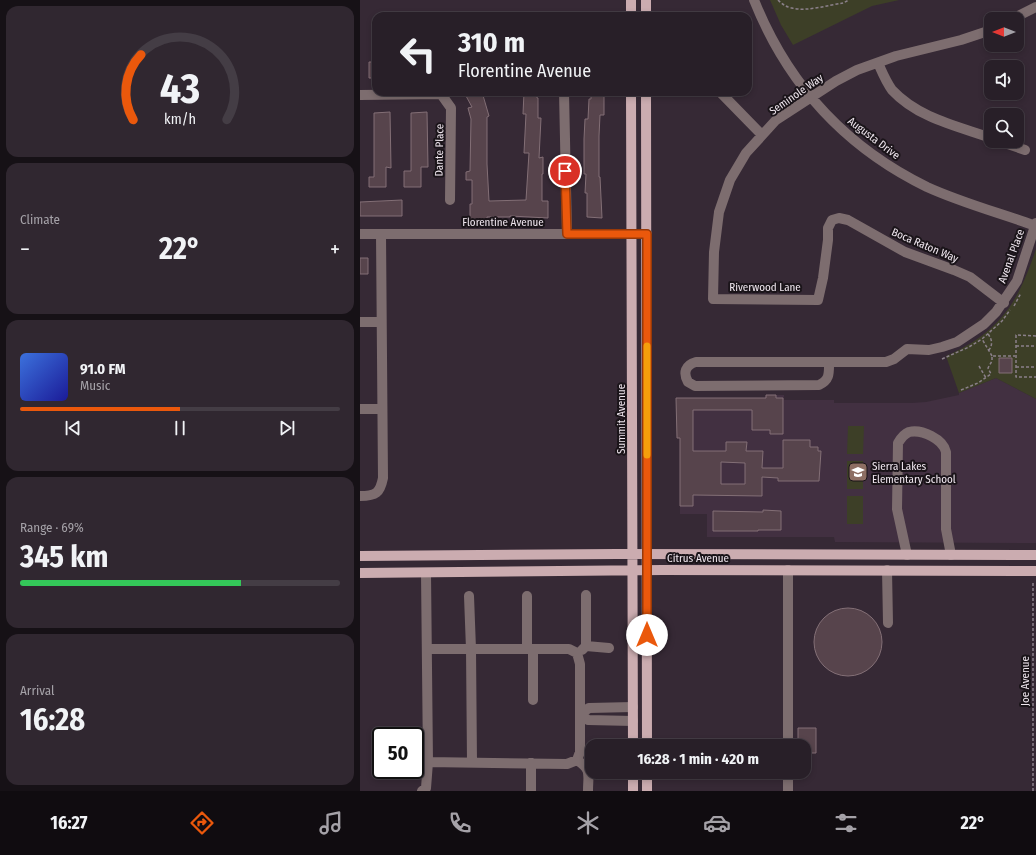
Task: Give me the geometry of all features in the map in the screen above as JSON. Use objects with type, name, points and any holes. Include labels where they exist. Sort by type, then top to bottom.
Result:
[{"type":"main road","points":[[631,0],[631,12]]},
{"type":"main road","points":[[646,0],[646,12]]},
{"type":"main road","name":"Summit Avenue","points":[[632,96],[633,739]]},
{"type":"main road","points":[[646,96],[647,739]]},
{"type":"main road","name":"Citrus Avenue","points":[[360,556],[1036,555]]},
{"type":"main road","name":"Citrus Avenue","points":[[360,573],[647,570],[1034,571]]},
{"type":"main road","points":[[633,779],[633,791]]},
{"type":"main road","points":[[647,779],[647,791]]},
{"type":"street","name":"Augusta Drive","points":[[754,0],[774,45],[790,71],[828,117],[876,158],[902,174],[929,187],[958,199],[1036,225]]},
{"type":"street","points":[[1024,13],[1036,7]]},
{"type":"street","name":"Seminole Way","points":[[713,299],[714,252],[719,212],[730,180],[746,153],[776,120],[836,80],[857,70],[896,56],[961,40],[984,32]]},
{"type":"street","points":[[878,63],[884,78],[892,90],[916,108],[932,117],[984,136]]},
{"type":"street","name":"Dante Place","points":[[360,95],[372,95]]},
{"type":"street","name":"Dante Place","points":[[442,96],[451,108],[450,200]]},
{"type":"street","points":[[564,96],[567,234]]},
{"type":"street","points":[[724,96],[762,135]]},
{"type":"street","points":[[1019,148],[1025,150]]},
{"type":"street","name":"Boca Raton Way","points":[[818,300],[824,278],[828,228],[832,220],[839,218],[848,220],[905,252],[965,275],[1004,302]]},
{"type":"street","name":"Avenal Place","points":[[829,362],[886,362],[894,359],[907,349],[929,350],[957,342],[984,324],[1004,302],[1017,281],[1036,225]]},
{"type":"street","name":"Florentine Avenue","points":[[360,234],[647,234]]},
{"type":"street","points":[[360,496],[375,494],[381,488],[383,478],[381,409],[381,234]]},
{"type":"street","name":"Riverwood Lane","points":[[713,299],[818,300]]},
{"type":"street","points":[[360,322],[381,322]]},
{"type":"street","points":[[696,362],[829,362],[827,381],[819,385],[695,386],[688,382],[685,374],[685,371],[690,365],[696,362]]},
{"type":"street","points":[[360,409],[381,409]]},
{"type":"street","points":[[907,555],[897,509],[898,443],[904,434],[911,432],[923,433],[938,439],[945,446],[946,529],[951,555]]},
{"type":"street","points":[[788,570],[788,739]]},
{"type":"street","points":[[887,570],[888,623]]},
{"type":"street","points":[[422,791],[426,788],[428,762],[426,573]]},
{"type":"street","points":[[586,595],[586,646]]},
{"type":"street","points":[[469,596],[472,763]]},
{"type":"street","points":[[527,596],[533,700]]},
{"type":"street","points":[[577,654],[586,646],[609,648]]},
{"type":"street","points":[[428,649],[569,649],[577,654],[580,664],[580,752],[577,760],[567,764],[428,762]]},
{"type":"street","points":[[580,714],[589,708],[633,707]]},
{"type":"street","points":[[601,708],[601,720]]},
{"type":"street","points":[[580,714],[588,720],[633,721]]},
{"type":"street","points":[[577,760],[586,766],[588,771],[588,791]]},
{"type":"street","points":[[531,763],[531,791]]},
{"type":"street","points":[[788,779],[788,791]]},
{"type":"path","points":[[778,0],[785,6],[792,9],[843,3],[849,0]]},
{"type":"path","points":[[988,334],[991,342],[991,347],[989,350]]},
{"type":"path","points":[[1036,336],[1016,336],[1016,377],[1036,377]]},
{"type":"path","points":[[1016,346],[1036,346]]},
{"type":"path","points":[[961,390],[991,374],[988,368],[992,361],[992,356],[1016,356]]},
{"type":"path","points":[[979,366],[986,378]]},
{"type":"path","points":[[1016,368],[1036,367]]},
{"type":"path","name":"Joe Avenue","points":[[1033,791],[1034,571]]},
{"type":"shaded area","name":"Sierra Lakes Elementary School","points":[[996,378],[1036,399],[1036,543],[835,542],[834,537],[707,537],[707,514],[680,514],[680,438],[677,438],[676,398],[765,398],[766,395],[784,395],[784,400],[834,400],[834,403],[912,403],[926,402],[959,395],[959,393]]},
{"type":"green space","points":[[770,0],[899,0],[872,6],[793,45],[781,25]]},
{"type":"green space","points":[[1036,249],[1036,399],[996,378],[959,393],[946,356],[965,347],[980,337],[1004,314],[1022,285]]},
{"type":"green space","points":[[848,426],[864,426],[863,454],[847,454]]},
{"type":"green space","points":[[847,461],[863,461],[863,489],[847,489]]},
{"type":"green space","points":[[847,496],[863,496],[863,524],[847,524]]},
{"type":"building","points":[[369,62],[372,62],[372,78],[369,78]]},
{"type":"building","points":[[466,96],[483,96],[489,116],[487,117],[487,164],[489,201],[526,200],[529,153],[524,153],[526,114],[523,114],[524,96],[537,96],[538,118],[541,118],[539,158],[543,157],[542,201],[548,201],[548,218],[510,216],[487,217],[487,220],[470,220],[472,180],[466,180],[466,172],[470,171],[471,119],[468,108],[472,107]]},
{"type":"building","points":[[591,96],[604,96],[604,115],[600,115],[599,136],[599,177],[602,218],[587,217],[587,193],[585,193],[586,174],[584,174],[584,139],[585,119],[588,119],[589,99],[591,99]]},
{"type":"building","points":[[390,112],[391,168],[386,167],[386,187],[369,187],[369,177],[374,177],[374,113]]},
{"type":"building","points":[[427,112],[428,167],[421,167],[421,187],[404,187],[404,171],[411,171],[411,113]]},
{"type":"building","points":[[402,200],[402,216],[360,216],[360,202]]},
{"type":"building","points":[[360,258],[368,258],[368,274],[360,274]]},
{"type":"building","points":[[999,358],[1012,358],[1012,373],[999,373]]},
{"type":"building","points":[[766,395],[776,395],[776,398],[783,398],[783,434],[770,434],[770,430],[752,430],[752,410],[693,410],[693,451],[726,451],[726,442],[747,442],[746,451],[763,451],[762,468],[783,468],[783,440],[810,440],[810,447],[818,447],[818,451],[821,451],[819,481],[778,481],[778,478],[762,477],[762,496],[693,495],[693,506],[680,506],[680,438],[677,438],[676,398],[766,398]],"holes":[[[721,462],[745,463],[745,484],[721,484]]]},
{"type":"building","points":[[763,510],[781,511],[781,530],[713,531],[713,511],[763,512]]},
{"type":"building","points":[[848,608],[861,611],[872,618],[879,629],[882,642],[879,655],[872,666],[861,673],[848,676],[835,673],[824,666],[817,655],[814,642],[817,629],[824,618],[835,611]]},
{"type":"building","points":[[798,728],[816,728],[816,753],[811,753],[811,739],[798,739]]},
{"type":"slow traffic","points":[[647,346],[647,455]]},
{"type":"place","name":"Sierra Lakes Elementary School","points":[[858,472]]},
{"type":"route","points":[[565,171],[567,234],[647,234],[647,635]]}]
